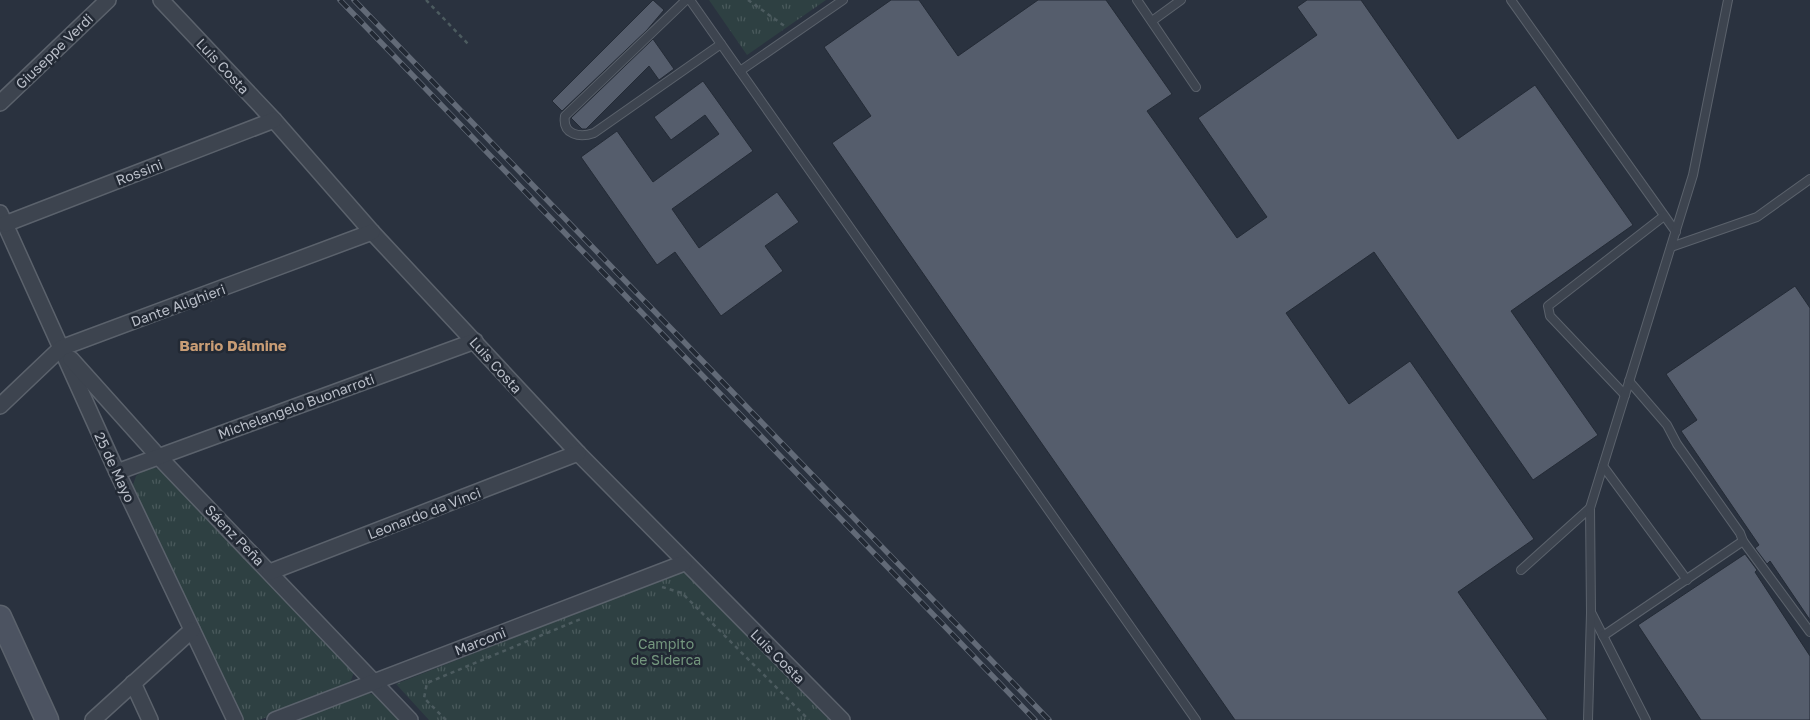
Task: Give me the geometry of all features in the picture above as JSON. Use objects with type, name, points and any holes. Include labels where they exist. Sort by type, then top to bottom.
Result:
[{"type":"main road","points":[[0,617],[47,720]]},
{"type":"street","name":"Giuseppe Verdi","points":[[0,103],[108,0]]},
{"type":"street","name":"Luis Costa","points":[[161,0],[274,120],[372,232],[578,454],[684,563],[842,720]]},
{"type":"street","name":"Rossini","points":[[2,218],[274,120]]},
{"type":"street","name":"25 de Mayo","points":[[2,218],[117,472],[235,720]]},
{"type":"street","name":"Dante Alighieri","points":[[0,406],[61,348],[372,232]]},
{"type":"street","name":"Michelangelo Buonarroti","points":[[117,472],[475,341]]},
{"type":"street","name":"Sáenz Peña","points":[[61,348],[158,456],[410,720]]},
{"type":"street","name":"Leonardo da Vinci","points":[[270,572],[578,454]]},
{"type":"street","name":"Marconi","points":[[276,720],[684,563]]},
{"type":"street","points":[[93,720],[192,630]]},
{"type":"street","points":[[133,683],[150,720]]},
{"type":"lane","points":[[721,44],[594,133],[584,137],[576,136],[568,129],[564,122],[565,116],[688,0],[721,44],[1196,720]]},
{"type":"lane","points":[[740,71],[843,0]]},
{"type":"lane","points":[[1137,0],[1196,87]]},
{"type":"lane","points":[[1152,21],[1181,0]]},
{"type":"lane","points":[[1511,0],[1676,232]]},
{"type":"lane","points":[[1588,720],[1591,613],[1590,508],[1694,175],[1728,0]]},
{"type":"lane","points":[[1671,247],[1757,217],[1810,179]]},
{"type":"lane","points":[[1625,395],[1550,316],[1548,306],[1664,216]]},
{"type":"lane","points":[[1629,381],[1667,425],[1677,444],[1740,533],[1743,541],[1810,632]]},
{"type":"lane","points":[[1603,466],[1687,580]]},
{"type":"lane","points":[[1521,570],[1590,508]]},
{"type":"lane","points":[[1603,636],[1743,541]]},
{"type":"lane","points":[[1591,613],[1646,720]]},
{"type":"path","points":[[426,0],[469,45]]},
{"type":"path","points":[[748,0],[795,33]]},
{"type":"path","points":[[660,586],[682,593],[809,720]]},
{"type":"path","points":[[446,720],[424,698],[427,683],[588,616]]},
{"type":"green space","points":[[709,0],[826,0],[747,55]]},
{"type":"green space","points":[[148,467],[165,470],[354,672],[349,686],[259,720],[244,720],[239,715],[132,488],[136,476]]},
{"type":"green space","name":"Campito de Siderca","points":[[684,570],[829,720],[429,720],[396,684]]},
{"type":"green space","points":[[360,691],[367,692],[378,698],[401,720],[292,720]]},
{"type":"building","points":[[653,0],[664,10],[647,30],[562,111],[552,101]]},
{"type":"building","points":[[891,0],[919,0],[958,56],[1038,0],[1106,0],[1172,94],[1147,111],[1237,238],[1267,217],[1198,118],[1317,35],[1297,7],[1307,0],[1361,0],[1458,139],[1535,85],[1633,225],[1511,311],[1598,435],[1533,480],[1374,252],[1286,313],[1349,404],[1410,361],[1534,539],[1458,592],[1548,720],[1235,720],[832,143],[871,116],[824,47]]},
{"type":"building","points":[[653,39],[674,69],[659,80],[649,66],[586,129],[582,129],[571,118]]},
{"type":"building","points":[[703,81],[753,151],[672,209],[699,248],[777,192],[799,222],[765,246],[783,271],[721,316],[675,252],[657,265],[581,157],[617,131],[653,182],[719,134],[705,115],[671,140],[654,117]]},
{"type":"building","points":[[1795,286],[1810,308],[1810,620],[1770,561],[1767,564],[1755,548],[1759,545],[1681,431],[1697,420],[1666,374]]},
{"type":"building","points":[[1745,554],[1757,570],[1755,572],[1810,656],[1810,720],[1701,720],[1638,625]]},
{"type":"railway","points":[[340,0],[1035,720]]},
{"type":"railway","points":[[354,0],[1049,720]]},
{"type":"district","name":"Barrio Dálmine","points":[[233,345]]}]
